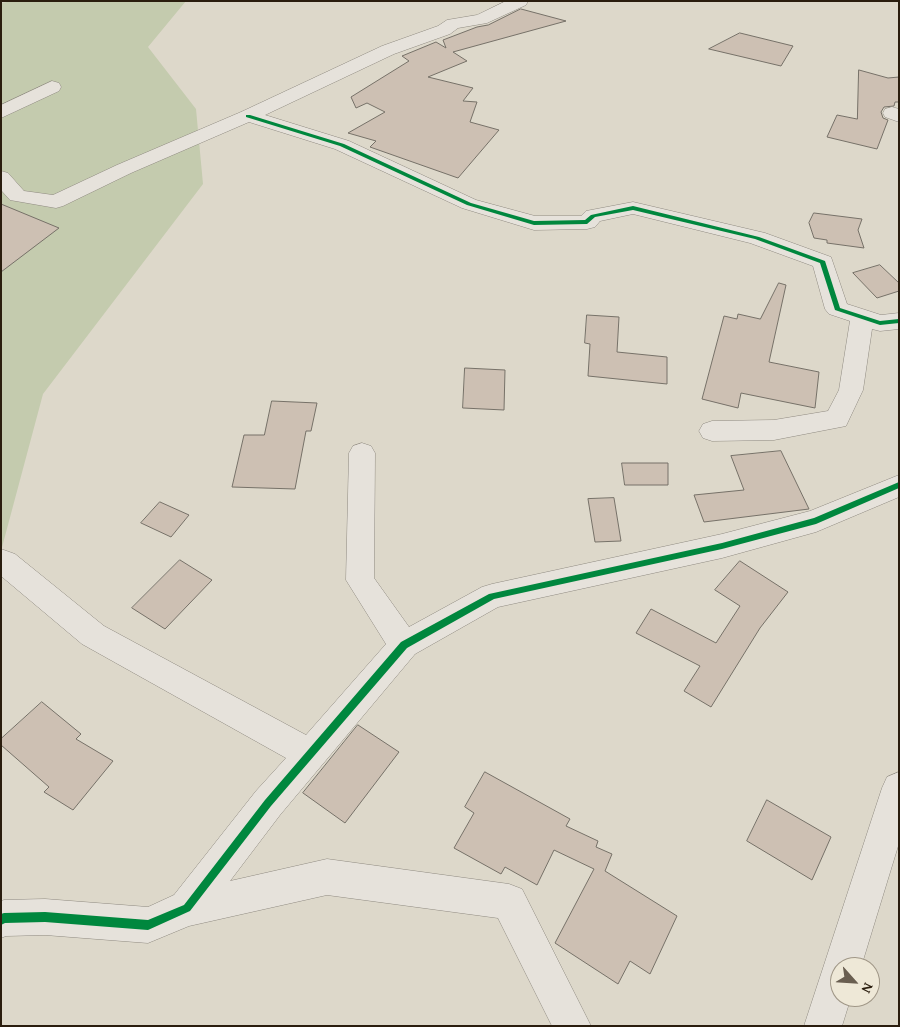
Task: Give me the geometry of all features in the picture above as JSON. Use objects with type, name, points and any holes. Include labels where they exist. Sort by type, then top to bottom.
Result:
[{"type":"street","points":[[1,177],[17,196],[56,202],[124,169],[248,116],[388,50],[444,30],[452,24],[481,19],[520,1]]},
{"type":"street","points":[[1,112],[52,87]]},
{"type":"street","points":[[248,116],[342,145],[469,204],[534,224],[587,222],[593,216],[633,208],[757,238],[823,262],[837,309],[880,324],[899,321]]},
{"type":"street","points":[[712,431],[774,430],[837,418],[851,390],[862,317]]},
{"type":"street","points":[[362,453],[360,580],[404,645]]},
{"type":"street","points":[[188,908],[268,803],[404,645],[492,596],[722,546],[816,521],[899,485]]},
{"type":"street","points":[[1,561],[5,562],[93,635],[310,754]]},
{"type":"street","points":[[845,957],[899,788]]},
{"type":"street","points":[[1,920],[4,918],[45,917],[148,925],[188,908],[327,877],[508,902],[572,1026]]},
{"type":"street","points":[[823,1026],[830,1004]]},
{"type":"green space","points":[[13,1],[186,1],[148,47],[196,109],[203,184],[43,394],[1,551],[1,3]]},
{"type":"building","points":[[521,9],[566,21],[453,52],[467,61],[428,77],[473,88],[463,101],[477,102],[470,122],[499,130],[458,178],[370,147],[376,141],[348,133],[385,112],[367,103],[356,108],[351,97],[409,61],[402,56],[436,42],[446,48],[443,40],[477,27],[488,25]]},
{"type":"building","points":[[740,33],[793,46],[781,66],[709,49]]},
{"type":"building","points":[[859,70],[888,78],[899,77],[899,102],[895,102],[894,106],[884,107],[881,112],[883,118],[888,120],[877,149],[827,137],[837,115],[857,119]]},
{"type":"building","points":[[1,204],[59,228],[1,272]]},
{"type":"building","points":[[814,213],[862,219],[858,230],[864,248],[827,243],[827,240],[814,238],[809,223]]},
{"type":"building","points":[[880,265],[899,283],[899,291],[877,298],[853,273]]},
{"type":"building","points":[[779,283],[786,285],[769,362],[819,372],[815,408],[741,393],[738,408],[702,399],[724,316],[737,319],[738,314],[760,319]]},
{"type":"building","points":[[587,315],[619,317],[617,352],[667,357],[667,384],[588,376],[590,344],[585,343]]},
{"type":"building","points":[[465,368],[505,370],[504,410],[463,408]]},
{"type":"building","points":[[272,401],[317,403],[311,431],[306,431],[295,489],[232,487],[244,435],[264,435]]},
{"type":"building","points":[[781,451],[809,509],[704,522],[694,495],[744,490],[731,456]]},
{"type":"building","points":[[622,463],[668,463],[668,485],[625,485]]},
{"type":"building","points":[[614,498],[621,541],[595,542],[588,499]]},
{"type":"building","points":[[160,502],[189,515],[171,537],[141,523]]},
{"type":"building","points":[[180,560],[212,580],[165,629],[132,608]]},
{"type":"building","points":[[740,561],[788,592],[760,628],[711,707],[684,691],[700,666],[636,633],[651,609],[716,643],[740,606],[715,590]]},
{"type":"building","points":[[42,702],[81,734],[76,739],[113,761],[73,810],[44,792],[49,787],[1,745],[1,739]]},
{"type":"building","points":[[358,725],[399,752],[345,823],[303,793]]},
{"type":"building","points":[[485,772],[570,819],[566,826],[598,841],[596,847],[612,854],[605,871],[677,916],[650,974],[630,961],[618,984],[555,943],[594,869],[554,850],[537,885],[505,867],[501,874],[454,848],[474,813],[465,807]]},
{"type":"building","points":[[767,800],[831,837],[812,880],[747,841]]},
{"type":"cycle path","points":[[248,116],[342,145],[469,204],[534,223],[587,222],[593,216],[633,208],[757,238],[823,262],[837,309],[880,323],[899,321]]},
{"type":"cycle path","points":[[1,920],[4,918],[45,917],[148,925],[187,908],[268,803],[404,645],[492,596],[722,546],[816,521],[899,485]]}]
